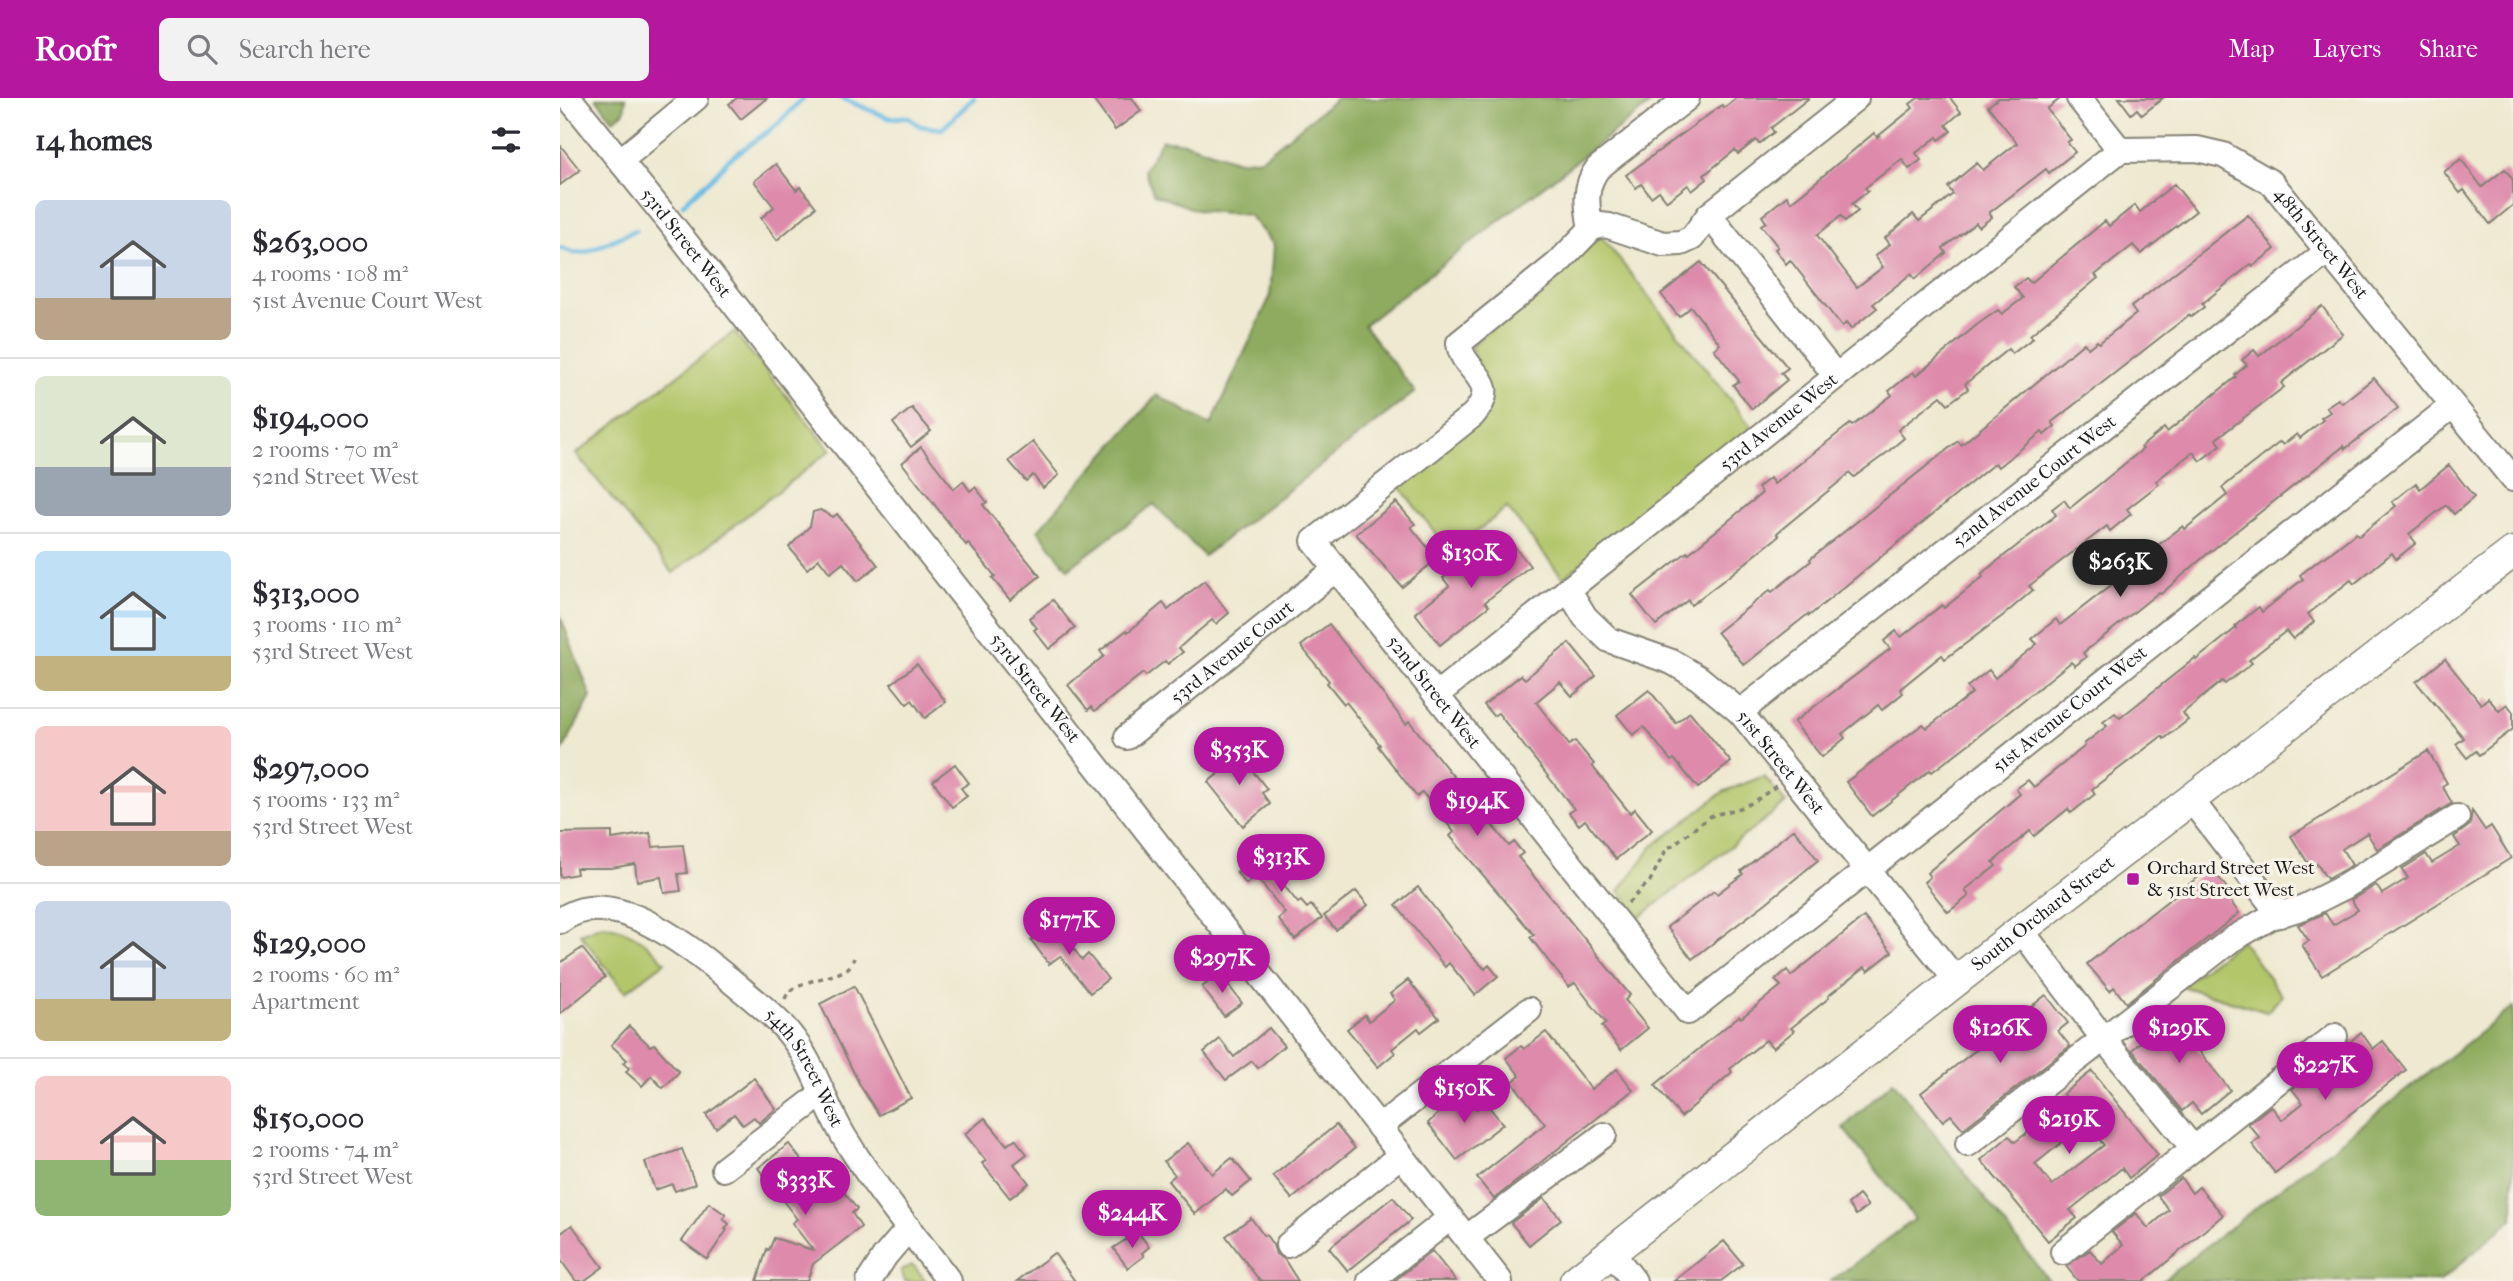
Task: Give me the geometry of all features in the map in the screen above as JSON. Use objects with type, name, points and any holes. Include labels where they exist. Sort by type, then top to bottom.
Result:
[{"type":"main road","name":"South Orchard Street","points":[[1575,1281],[2021,930],[2513,552]]},
{"type":"street","name":"53rd Street West","points":[[569,98],[1500,1281]]},
{"type":"street","points":[[620,161],[696,98]]},
{"type":"street","points":[[1687,98],[1598,168],[1591,177],[1587,198],[1591,229],[1600,225],[1609,226],[1663,244],[1681,243],[1692,238],[1709,215],[1856,98]]},
{"type":"street","points":[[2079,98],[2120,150]]},
{"type":"street","name":"48th Street West","points":[[2120,150],[2197,149],[2223,155],[2272,183],[2513,479]]},
{"type":"street","name":"53rd Avenue West","points":[[1436,695],[2120,150]]},
{"type":"street","points":[[1709,215],[1836,376]]},
{"type":"street","name":"52nd Street West","points":[[1591,229],[1557,264],[1459,342],[1459,348],[1482,382],[1484,401],[1473,415],[1314,541],[1688,1013]]},
{"type":"street","name":"52nd Avenue Court West","points":[[1740,712],[2328,250]]},
{"type":"street","name":"51st Avenue Court West","points":[[1688,1013],[2452,406]]},
{"type":"street","name":"53rd Avenue Court","points":[[1127,737],[1336,569]]},
{"type":"street","name":"51st Street West","points":[[1569,589],[1585,617],[1609,640],[1672,662],[1699,678],[1740,712],[1957,981]]},
{"type":"street","points":[[2192,801],[2280,915]]},
{"type":"street","points":[[1968,1144],[2231,940],[2247,930],[2344,887],[2457,817]]},
{"type":"street","name":"54th Street West","points":[[560,921],[584,910],[610,911],[632,916],[659,928],[774,1017],[796,1042],[813,1069],[844,1137],[949,1281]]},
{"type":"street","points":[[2021,930],[2103,1038],[2193,1148]]},
{"type":"street","points":[[1379,1127],[1529,1010]]},
{"type":"street","points":[[2063,1252],[2335,1036]]},
{"type":"street","points":[[724,1169],[823,1093]]},
{"type":"street","points":[[1466,1238],[1604,1135]]},
{"type":"street","points":[[1288,1245],[1401,1155]]},
{"type":"street","points":[[1370,1281],[1450,1217]]},
{"type":"street","points":[[869,1281],[885,1256],[909,1228]]},
{"type":"street","points":[[1612,1253],[1634,1281]]},
{"type":"path","points":[[1611,915],[1639,894],[1655,874],[1666,850],[1711,816],[1740,808],[1761,798],[1790,772]]},
{"type":"path","points":[[785,999],[791,991],[805,984],[844,971],[855,958]]},
{"type":"green space","points":[[596,98],[626,98],[624,112],[613,120]]},
{"type":"green space","points":[[1337,98],[1658,98],[1364,325],[1415,392],[1204,556],[1154,504],[1068,569],[1038,530],[1157,395],[1211,425],[1270,297],[1274,245],[1249,215],[1196,210],[1154,194],[1144,170],[1162,140],[1186,143],[1238,161],[1262,158]]},
{"type":"green space","points":[[1601,236],[1753,429],[1563,578],[1507,508],[1450,552],[1396,482],[1485,413],[1471,346]]},
{"type":"green space","points":[[734,332],[831,450],[673,573],[576,454]]},
{"type":"green space","points":[[560,615],[591,697],[560,755]]},
{"type":"green space","points":[[1764,776],[1786,803],[1640,917],[1619,891],[1652,847],[1723,792]]},
{"type":"green space","points":[[602,925],[620,929],[637,938],[665,962],[625,992],[580,934]]},
{"type":"green space","points":[[2241,940],[2282,996],[2267,1012],[2181,986]]},
{"type":"green space","points":[[2513,1007],[2513,1219],[2440,1281],[2162,1281]]},
{"type":"green space","points":[[1893,1081],[2049,1281],[1831,1281],[1915,1219],[1843,1128]]},
{"type":"green space","points":[[912,1265],[926,1281],[905,1281],[901,1270]]},
{"type":"building","points":[[737,98],[767,98],[741,119],[729,104]]},
{"type":"building","points":[[1092,98],[1132,98],[1141,111],[1115,130]]},
{"type":"building","points":[[1736,98],[1809,98],[1771,128],[1774,132],[1759,144],[1756,140],[1738,154],[1735,150],[1704,175],[1707,179],[1692,191],[1688,185],[1667,201],[1659,191],[1651,197],[1641,184],[1636,188],[1626,175],[1722,105],[1724,108]]},
{"type":"building","points":[[1918,98],[1950,98],[1961,112],[1946,125],[1951,131],[1939,140],[1937,137],[1916,153],[1921,160],[1909,169],[1902,159],[1865,188],[1868,191],[1852,204],[1858,211],[1845,221],[1841,216],[1817,235],[1857,287],[1883,267],[1875,256],[1890,244],[1885,238],[1913,214],[1919,221],[1953,194],[1948,187],[1977,163],[1983,170],[2017,143],[1988,106],[1999,98],[2061,98],[2047,109],[2071,140],[2067,142],[2075,152],[2049,173],[2046,169],[1989,213],[1992,217],[1979,227],[1976,223],[1943,248],[1946,253],[1915,279],[1911,274],[1873,304],[1877,308],[1851,329],[1846,323],[1842,327],[1790,260],[1786,264],[1775,249],[1778,247],[1761,225],[1766,222],[1762,216],[1787,196],[1791,202],[1874,133],[1877,137],[1913,108],[1910,104]]},
{"type":"building","points":[[2119,98],[2163,98],[2142,115],[2137,109],[2131,114]]},
{"type":"building","points":[[560,145],[580,170],[560,185]]},
{"type":"building","points":[[2461,159],[2482,187],[2505,169],[2513,180],[2513,205],[2490,224],[2464,190],[2460,193],[2444,172]]},
{"type":"building","points":[[776,164],[796,190],[800,187],[816,207],[777,240],[761,218],[774,207],[754,181]]},
{"type":"building","points":[[2174,184],[2196,211],[2141,254],[2133,245],[2095,275],[2098,278],[2030,335],[2033,338],[2012,354],[2008,349],[1965,384],[1968,389],[1948,404],[1941,396],[1898,430],[1904,438],[1884,455],[1854,477],[1850,473],[1729,576],[1691,605],[1688,600],[1656,625],[1632,595],[1687,552],[1688,554],[1762,493],[1758,488],[1770,478],[1774,484],[1850,424],[1852,426],[1892,395],[1889,391],[1913,372],[1916,376],[1978,324],[1998,310],[2002,314],[2023,298],[2014,287],[2026,278],[2031,283],[2105,221],[2109,226],[2135,205],[2140,212]]},
{"type":"building","points":[[2248,215],[2275,249],[2253,266],[2251,264],[2202,304],[2204,307],[2191,317],[2189,315],[2052,422],[2055,426],[2044,435],[2042,432],[1998,467],[1995,463],[1809,616],[1808,614],[1744,665],[1717,632],[1770,590],[1772,592],[1958,441],[1961,445],[2084,343],[2088,348],[2097,341],[2099,343],[2136,314],[2131,307]]},
{"type":"building","points":[[1701,262],[1788,368],[1781,373],[1787,380],[1752,409],[1733,385],[1739,381],[1714,349],[1720,344],[1691,307],[1679,317],[1661,294]]},
{"type":"building","points":[[2322,306],[2343,334],[2281,383],[2284,387],[2216,439],[2221,445],[2200,461],[2193,452],[2156,481],[2159,484],[2127,509],[2131,514],[2110,531],[2107,526],[2029,586],[2033,590],[2005,614],[1945,659],[1942,655],[1900,689],[1903,693],[1882,710],[1878,705],[1842,734],[1845,738],[1822,757],[1794,722],[1890,649],[1884,641],[1896,631],[1901,637],[1942,605],[1944,608],[1983,577],[1981,574],[2056,515],[2052,509],[2064,500],[2070,508],[2143,449],[2141,447],[2164,428],[2167,432],[2236,377],[2247,365],[2242,360],[2254,350],[2259,356]]},
{"type":"building","points":[[2374,378],[2398,408],[2345,449],[2344,446],[2161,594],[2159,592],[2083,653],[2086,657],[2075,666],[2071,662],[1970,743],[1932,772],[1930,770],[1872,816],[1846,782],[1923,724],[1927,728],[1972,693],[1967,687],[1989,670],[1995,678],[2037,644],[2032,639],[2056,619],[2060,625],[2137,565],[2133,560],[2183,526],[2185,529],[2227,495],[2222,488],[2243,471],[2280,442],[2283,445],[2297,434],[2300,438],[2330,412],[2326,407],[2338,399],[2342,403]]},
{"type":"building","points":[[912,408],[931,431],[911,447],[893,423]]},
{"type":"building","points":[[1033,442],[1059,475],[1043,488],[1033,475],[1026,481],[1009,461]]},
{"type":"building","points":[[921,447],[954,489],[963,481],[970,491],[975,487],[987,502],[983,505],[1040,576],[1010,600],[992,578],[995,576],[968,543],[966,545],[902,463]]},
{"type":"building","points":[[2449,465],[2474,497],[2454,514],[2446,505],[2409,534],[2416,543],[2396,559],[2392,553],[2354,584],[2351,580],[2308,614],[2314,622],[2293,639],[2286,631],[2249,660],[2252,663],[2225,684],[2222,681],[2183,713],[2188,720],[2164,739],[2162,736],[2092,789],[2095,794],[2071,813],[2068,809],[2034,836],[2030,831],[1993,862],[1996,866],[1965,890],[1969,896],[1948,912],[1924,882],[1930,877],[1927,873],[2020,794],[2016,789],[2028,780],[2034,787],[2107,726],[2103,722],[2115,713],[2120,718],[2195,658],[2196,660],[2259,607],[2262,612],[2303,579],[2300,575],[2323,557],[2356,533],[2359,536],[2396,506],[2392,502],[2416,483],[2420,489]]},
{"type":"building","points":[[1396,502],[1415,524],[1411,527],[1437,559],[1402,587],[1356,534]]},
{"type":"building","points":[[820,510],[833,517],[837,514],[878,565],[858,581],[843,563],[830,573],[819,559],[807,569],[789,547],[810,526],[813,512]]},
{"type":"building","points":[[1506,536],[1530,566],[1485,602],[1489,606],[1440,645],[1415,613],[1449,586],[1443,578],[1470,557],[1474,562]]},
{"type":"building","points":[[1204,581],[1229,613],[1216,624],[1212,620],[1190,638],[1179,648],[1183,652],[1168,664],[1165,661],[1146,676],[1143,673],[1095,711],[1091,707],[1088,710],[1068,685],[1104,656],[1100,651],[1127,630],[1128,632],[1163,603],[1168,610]]},
{"type":"building","points":[[1053,600],[1075,628],[1049,649],[1034,630],[1037,628],[1029,618]]},
{"type":"building","points":[[1329,624],[1406,724],[1409,721],[1509,846],[1514,842],[1523,853],[1518,857],[1630,995],[1625,1000],[1648,1028],[1621,1050],[1602,1026],[1606,1023],[1575,983],[1569,987],[1530,937],[1534,935],[1450,836],[1454,832],[1422,792],[1417,797],[1378,746],[1380,745],[1327,683],[1329,681],[1301,646]]},
{"type":"building","points":[[1569,643],[1596,676],[1572,696],[1560,682],[1536,702],[1569,745],[1575,741],[1630,813],[1635,809],[1652,830],[1616,859],[1585,820],[1579,825],[1569,813],[1574,809],[1498,713],[1493,716],[1484,705],[1521,675],[1525,679]]},
{"type":"building","points":[[2445,659],[2481,704],[2488,698],[2499,711],[2507,704],[2513,712],[2513,729],[2479,755],[2476,751],[2467,758],[2456,744],[2464,738],[2416,682]]},
{"type":"building","points":[[917,664],[946,702],[925,718],[912,700],[907,704],[891,684]]},
{"type":"building","points":[[1649,690],[1676,723],[1690,712],[1731,762],[1698,788],[1674,759],[1671,761],[1644,727],[1633,735],[1617,715]]},
{"type":"building","points":[[1232,745],[1267,789],[1262,793],[1270,804],[1243,826],[1208,782],[1223,770],[1214,759]]},
{"type":"building","points":[[2428,751],[2447,783],[2442,786],[2452,803],[2377,849],[2367,833],[2342,849],[2352,865],[2327,879],[2317,864],[2311,868],[2291,836]]},
{"type":"building","points":[[955,764],[969,783],[961,788],[967,796],[952,807],[933,781]]},
{"type":"building","points":[[2472,811],[2485,830],[2491,826],[2511,858],[2322,976],[2302,945],[2309,941],[2298,925],[2325,913],[2333,925],[2358,910],[2351,900],[2376,885],[2382,894],[2408,878],[2402,869],[2426,854],[2432,863],[2460,846],[2454,837],[2470,825]]},
{"type":"building","points":[[1794,829],[1818,860],[1692,959],[1667,927],[1714,891],[1717,894],[1743,874],[1741,871]]},
{"type":"building","points":[[612,832],[612,839],[650,833],[653,847],[683,845],[687,873],[678,874],[681,891],[664,893],[661,877],[637,881],[635,864],[611,868],[576,868],[577,874],[560,877],[560,833]]},
{"type":"building","points":[[1270,847],[1281,862],[1271,869],[1298,903],[1301,901],[1307,908],[1311,905],[1322,918],[1295,940],[1278,919],[1285,913],[1256,876],[1246,884],[1237,873]]},
{"type":"building","points":[[2211,867],[2232,895],[2228,898],[2239,913],[2126,1003],[2114,987],[2110,991],[2087,964]]},
{"type":"building","points":[[1418,887],[1473,957],[1485,969],[1489,965],[1498,976],[1475,995],[1449,963],[1445,967],[1396,905]]},
{"type":"building","points":[[1356,891],[1368,905],[1336,930],[1324,916]]},
{"type":"building","points":[[1864,917],[1892,952],[1868,971],[1865,967],[1828,996],[1829,998],[1791,1028],[1794,1031],[1773,1048],[1766,1040],[1730,1069],[1732,1072],[1681,1117],[1655,1085],[1739,1016],[1741,1018],[1781,986],[1775,980],[1787,970],[1791,976]]},
{"type":"building","points":[[1054,922],[1082,960],[1088,954],[1108,979],[1090,993],[1060,956],[1049,964],[1031,940]]},
{"type":"building","points":[[582,948],[605,977],[560,1014],[560,963]]},
{"type":"building","points":[[1220,974],[1242,1003],[1224,1016],[1202,987]]},
{"type":"building","points":[[1408,980],[1439,1018],[1421,1032],[1418,1028],[1392,1049],[1395,1053],[1378,1067],[1347,1029],[1365,1015],[1369,1021],[1395,1000],[1390,994]]},
{"type":"building","points":[[854,986],[911,1098],[879,1115],[861,1087],[820,1004]]},
{"type":"building","points":[[2046,995],[2068,1023],[2058,1031],[2070,1046],[1963,1129],[1951,1115],[1943,1121],[1921,1093]]},
{"type":"building","points":[[2166,1009],[2230,1090],[2201,1114],[2192,1103],[2182,1111],[2132,1050],[2144,1039],[2138,1031]]},
{"type":"building","points":[[629,1026],[650,1046],[654,1044],[679,1072],[663,1088],[651,1076],[642,1086],[626,1072],[629,1068],[623,1063],[627,1060],[611,1045]]},
{"type":"building","points":[[1269,1028],[1284,1046],[1258,1068],[1252,1061],[1226,1080],[1204,1052],[1220,1039],[1234,1057]]},
{"type":"building","points":[[1546,1032],[1591,1089],[1617,1069],[1633,1090],[1494,1199],[1477,1178],[1545,1124],[1512,1082],[1520,1076],[1506,1058],[1521,1046],[1524,1049]]},
{"type":"building","points":[[2361,1032],[2373,1049],[2383,1041],[2406,1070],[2275,1173],[2252,1144],[2260,1138],[2248,1124],[2271,1106],[2282,1120],[2303,1103],[2292,1089],[2315,1071],[2326,1086],[2350,1066],[2339,1052]]},
{"type":"building","points":[[2092,1071],[2158,1155],[2129,1178],[2122,1168],[2070,1210],[2077,1218],[2048,1241],[1981,1160],[2009,1136],[2015,1142],[2069,1101],[2063,1094]],"holes":[[[2086,1123],[2104,1145],[2052,1185],[2035,1164]]]},
{"type":"building","points":[[754,1078],[776,1109],[759,1123],[754,1117],[743,1125],[734,1114],[716,1128],[706,1115]]},
{"type":"building","points":[[1463,1091],[1477,1109],[1485,1102],[1503,1124],[1457,1160],[1428,1123]]},
{"type":"building","points":[[985,1118],[1007,1145],[1015,1139],[1027,1154],[1014,1164],[1029,1183],[1010,1198],[982,1163],[986,1161],[965,1134]]},
{"type":"building","points":[[1336,1125],[1355,1148],[1292,1199],[1273,1176]]},
{"type":"building","points":[[1188,1143],[1212,1174],[1232,1158],[1251,1181],[1232,1196],[1226,1189],[1195,1214],[1168,1181],[1175,1175],[1164,1161]]},
{"type":"building","points":[[789,1144],[802,1161],[807,1165],[810,1163],[832,1192],[839,1186],[857,1209],[852,1213],[861,1227],[813,1264],[807,1281],[757,1281],[767,1249],[769,1250],[774,1238],[813,1250],[792,1223],[797,1219],[758,1168]]},
{"type":"building","points":[[682,1149],[695,1184],[675,1191],[672,1184],[655,1190],[645,1162]]},
{"type":"building","points":[[2181,1178],[2192,1193],[2199,1187],[2223,1215],[2144,1281],[2078,1281],[2066,1266],[2090,1250],[2102,1264],[2123,1245],[2112,1232],[2136,1213],[2148,1228],[2169,1210],[2158,1196]]},
{"type":"building","points":[[1859,1195],[1868,1206],[1856,1215],[1848,1204]]},
{"type":"building","points":[[1393,1197],[1411,1220],[1348,1271],[1329,1248]]},
{"type":"building","points":[[1544,1198],[1561,1219],[1529,1245],[1511,1223]]},
{"type":"building","points":[[709,1203],[726,1215],[723,1219],[729,1224],[707,1259],[682,1241]]},
{"type":"building","points":[[1251,1218],[1298,1281],[1260,1281],[1226,1236]]},
{"type":"building","points":[[572,1225],[603,1267],[584,1281],[576,1281],[560,1259],[560,1234]]},
{"type":"building","points":[[1138,1232],[1149,1247],[1142,1253],[1144,1256],[1128,1268],[1113,1248]]},
{"type":"building","points":[[1724,1241],[1743,1264],[1721,1281],[1674,1281]]},
{"type":"building","points":[[1432,1251],[1456,1281],[1394,1281]]},
{"type":"building","points":[[1054,1253],[1075,1281],[1017,1281]]},
{"type":"waterway","points":[[683,204],[728,160],[777,125],[803,98]]},
{"type":"waterway","points":[[841,98],[889,118],[907,117],[920,126],[942,129],[974,98]]},
{"type":"waterway","points":[[560,248],[575,253],[586,252],[636,230]]},
{"type":"place","name":"Orchard Street West & 51st Street West","points":[[2133,879]]}]
